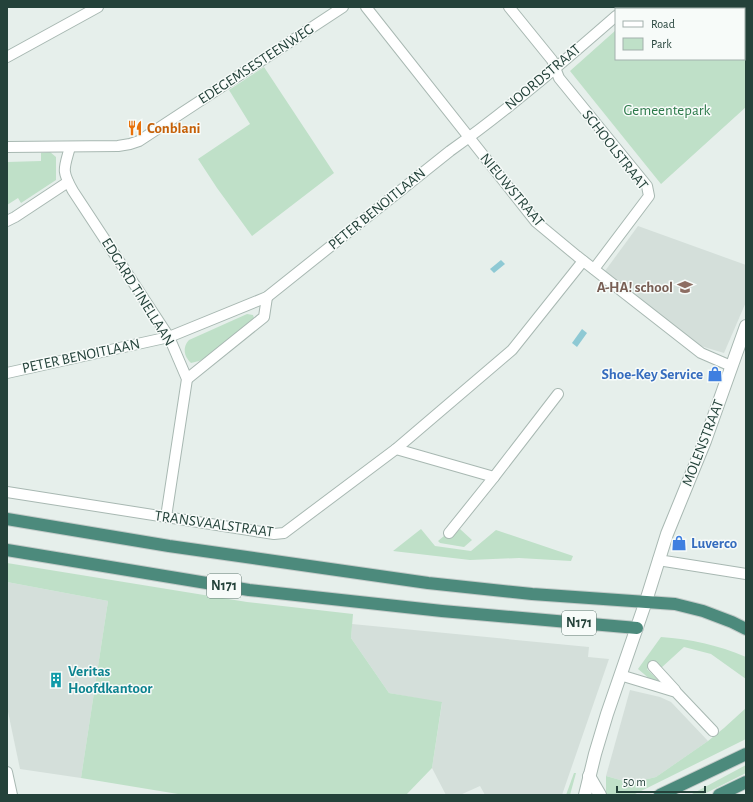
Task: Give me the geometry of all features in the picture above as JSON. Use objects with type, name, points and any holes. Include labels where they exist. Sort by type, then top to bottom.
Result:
[{"type":"highway","name":"N171","points":[[7,519],[170,546],[428,583],[532,594],[675,604],[703,611],[746,629]]},
{"type":"highway","name":"N171","points":[[7,550],[249,590],[442,611],[637,628]]},
{"type":"highway","points":[[660,795],[746,754]]},
{"type":"highway","points":[[719,795],[746,782]]},
{"type":"street","points":[[7,57],[98,7]]},
{"type":"street","name":"EDEGEMSESTEENWEG","points":[[7,147],[122,146],[138,140],[343,7]]},
{"type":"street","name":"NIEUWSTRAAT","points":[[366,7],[536,222],[583,261],[701,353],[732,366]]},
{"type":"street","points":[[508,7],[552,60],[556,68]]},
{"type":"street","name":"NOORDSTRAAT","points":[[470,138],[556,68],[615,17]]},
{"type":"street","name":"SCHOOLSTRAAT","points":[[556,68],[559,78],[647,186],[649,191],[649,196],[594,269]]},
{"type":"street","name":"PETER BENOITLAAN","points":[[7,373],[169,337],[267,297],[450,151],[470,138]]},
{"type":"street","name":"EDGARD TINELLAAN","points":[[70,147],[64,169],[68,182],[169,337],[187,379]]},
{"type":"street","points":[[7,221],[68,182]]},
{"type":"street","name":"TRANSVAALSTRAAT","points":[[7,492],[274,534],[284,533],[396,449],[512,350],[583,261]]},
{"type":"street","points":[[166,517],[187,379],[264,317],[267,297]]},
{"type":"street","name":"MOLENSTRAAT","points":[[646,601],[667,534],[705,441],[746,326]]},
{"type":"street","points":[[449,533],[558,394]]},
{"type":"street","points":[[396,449],[494,477]]},
{"type":"street","points":[[658,560],[746,574]]},
{"type":"street","points":[[584,795],[607,714],[646,601]]},
{"type":"street","points":[[653,666],[713,731]]},
{"type":"street","points":[[620,676],[676,692]]},
{"type":"street","points":[[7,772],[12,795]]},
{"type":"street","points":[[589,776],[600,795]]},
{"type":"shaded area","name":"A-HA! school","points":[[638,226],[746,265],[746,302],[724,353],[694,344],[605,271]]},
{"type":"shaded area","points":[[7,582],[108,601],[81,778],[20,769],[7,707]]},
{"type":"shaded area","points":[[352,624],[589,647],[588,657],[609,659],[562,795],[485,795],[480,786],[460,795],[446,795],[432,768],[442,703],[389,693],[351,638]]},
{"type":"shaded area","points":[[630,690],[660,697],[671,702],[708,741],[656,777],[631,783],[606,776]]},
{"type":"green space","points":[[741,7],[742,8],[642,8]]},
{"type":"green space","name":"Gemeentepark","points":[[745,12],[746,13],[746,107],[661,184],[570,71],[615,31],[615,60],[745,60]]},
{"type":"green space","points":[[264,67],[334,173],[252,236],[198,159],[250,124],[229,90]]},
{"type":"green space","points":[[50,152],[56,157],[56,180],[21,203],[18,198],[7,205],[7,162],[41,161],[41,153]]},
{"type":"green space","points":[[247,314],[253,315],[254,318],[205,358],[191,363],[189,361],[185,355],[185,346],[189,340]]},
{"type":"green space","points":[[421,529],[435,546],[471,551],[496,530],[573,556],[571,561],[519,558],[470,560],[393,551]]},
{"type":"green space","points":[[460,529],[472,540],[464,547],[440,543],[438,541],[444,536],[453,535]]},
{"type":"green space","points":[[7,563],[247,602],[353,614],[351,638],[389,693],[442,702],[432,768],[406,795],[184,795],[81,778],[108,601],[7,582]]},
{"type":"green space","points":[[661,637],[704,643],[746,657],[746,679],[711,654],[684,647],[661,668],[655,661],[647,669],[658,680],[651,680],[638,669]]},
{"type":"green space","points":[[746,708],[746,739],[633,795],[606,795],[606,776],[631,783],[656,777],[708,741]]},
{"type":"green space","points":[[746,765],[746,773],[702,795],[690,795]]},
{"type":"green space","points":[[574,773],[576,773],[570,795],[566,795]]},
{"type":"water","points":[[501,260],[505,264],[494,273],[490,269]]},
{"type":"water","points":[[582,329],[587,333],[577,347],[572,343]]},
{"type":"place","name":"Conblani","points":[[135,128]]},
{"type":"place","name":"A-HA! school","points":[[685,287]]},
{"type":"place","name":"Shoe-Key Service","points":[[715,374]]},
{"type":"place","name":"Luverco","points":[[679,543]]},
{"type":"place","name":"Veritas Hoofdkantoor","points":[[56,680]]}]
